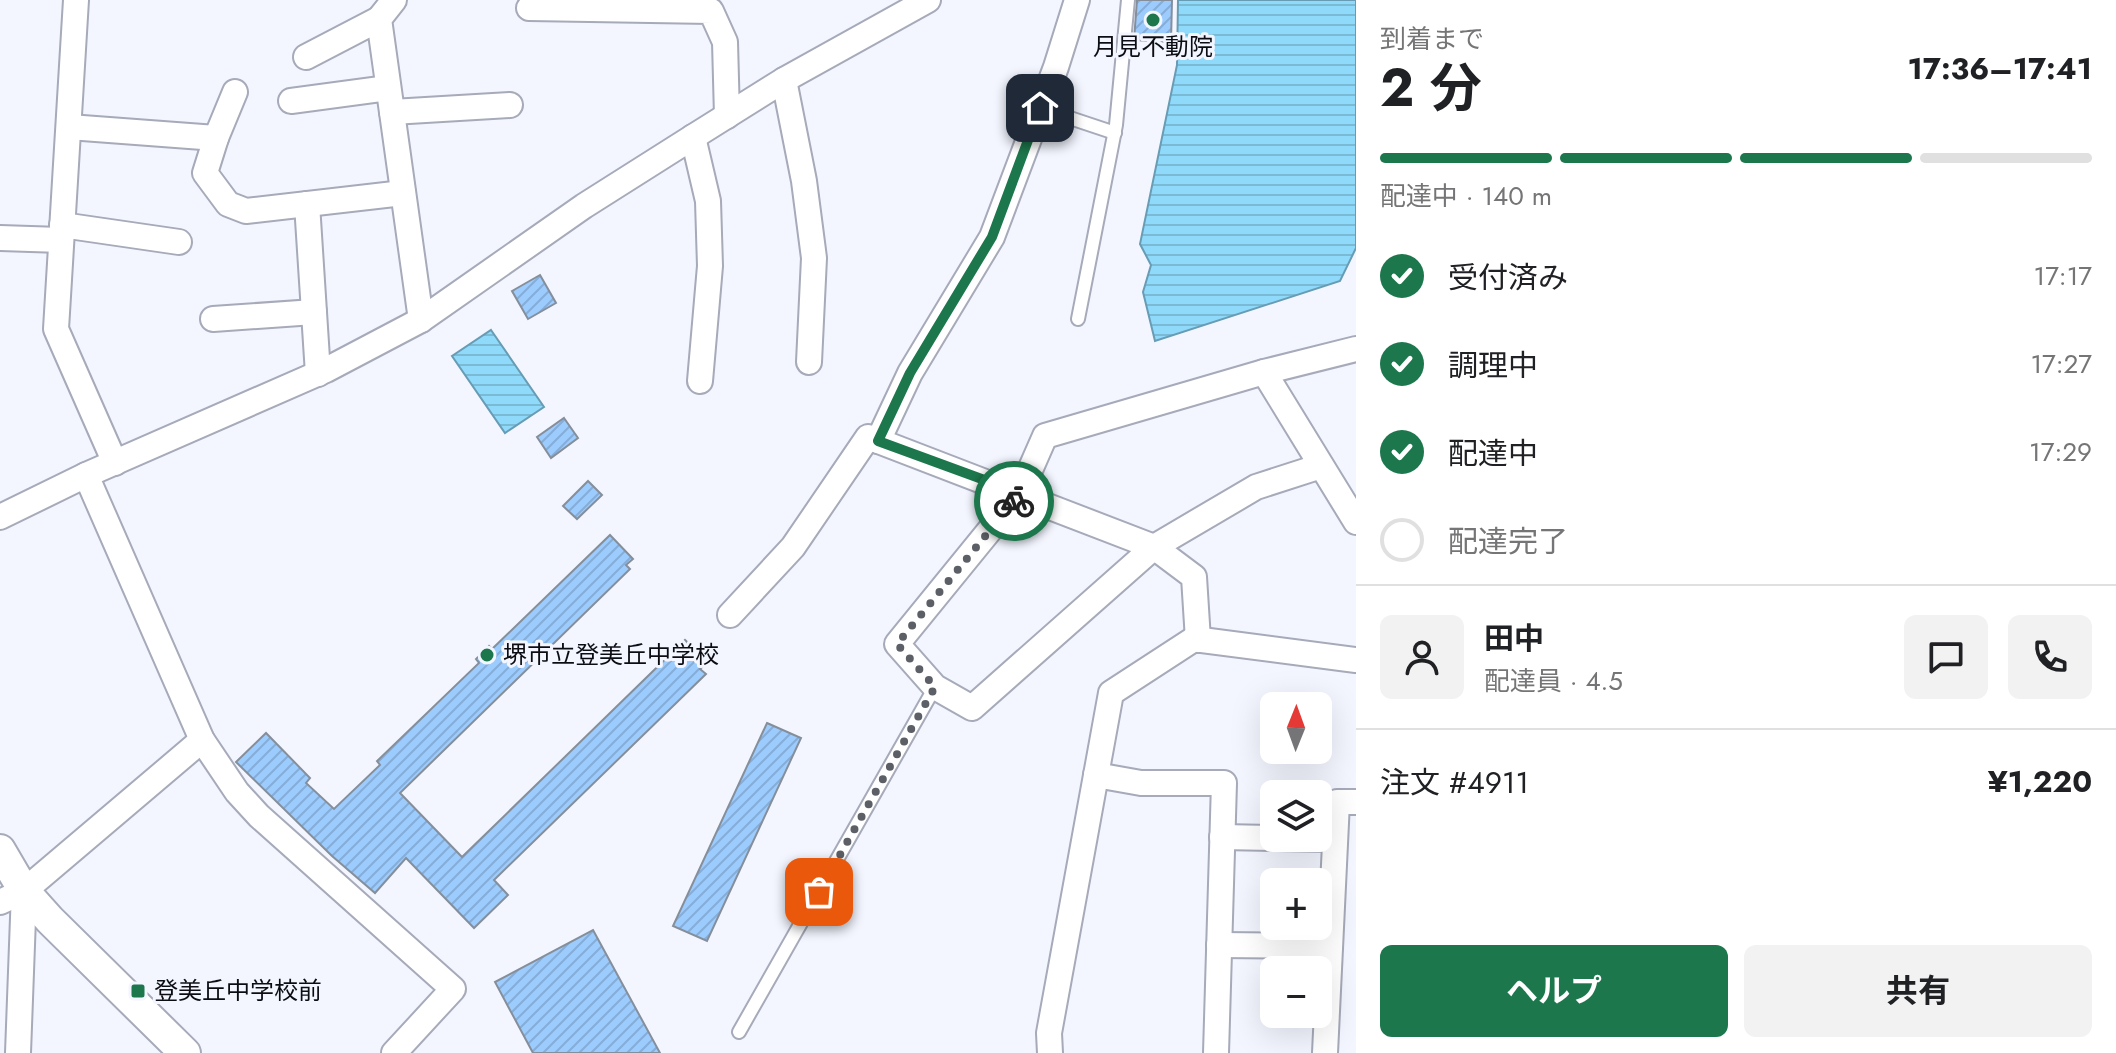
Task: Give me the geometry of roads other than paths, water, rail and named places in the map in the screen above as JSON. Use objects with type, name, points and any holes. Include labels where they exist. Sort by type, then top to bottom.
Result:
[{"type":"street","points":[[76,0],[56,329],[115,463]]},
{"type":"street","points":[[0,517],[86,475],[318,374],[421,320],[584,206],[693,137],[784,80],[928,0]]},
{"type":"street","points":[[878,441],[910,373],[992,237],[1077,0]]},
{"type":"street","points":[[529,8],[711,11],[725,42],[727,116]]},
{"type":"street","points":[[306,57],[386,9],[388,88],[421,320]]},
{"type":"street","points":[[784,80],[804,181],[814,258],[809,362]]},
{"type":"street","points":[[291,101],[388,88]]},
{"type":"street","points":[[235,92],[205,173],[228,204],[246,211],[403,193]]},
{"type":"street","points":[[392,112],[510,105]]},
{"type":"street","points":[[69,127],[216,138]]},
{"type":"street","points":[[693,137],[708,201],[709,253],[700,381]]},
{"type":"street","points":[[307,204],[318,374]]},
{"type":"street","points":[[0,238],[61,232],[179,242]]},
{"type":"street","points":[[213,319],[314,312]]},
{"type":"street","points":[[1321,466],[1256,487],[1154,547],[972,708],[935,687],[897,644],[1020,493],[1045,436],[1264,372],[1356,349]]},
{"type":"street","points":[[1264,372],[1356,522]]},
{"type":"street","points":[[730,615],[793,547],[868,437],[1154,547],[1194,577],[1198,640]]},
{"type":"street","points":[[86,475],[202,740],[237,792],[259,816],[453,989],[394,1053]]},
{"type":"street","points":[[1050,1053],[1049,1033],[1111,693],[1194,639],[1356,660]]},
{"type":"street","points":[[12,896],[202,740]]},
{"type":"street","points":[[1096,775],[1141,783],[1224,783],[1216,1053]]},
{"type":"street","points":[[1325,1053],[1337,802],[1356,802]]},
{"type":"street","points":[[1222,837],[1260,838]]},
{"type":"street","points":[[0,850],[12,896],[18,1053]]},
{"type":"street","points":[[12,896],[50,920],[185,1053]]},
{"type":"street","points":[[1219,945],[1330,946]]},
{"type":"lane","points":[[1078,319],[1115,133],[1128,0]]},
{"type":"lane","points":[[1040,108],[1115,133]]},
{"type":"lane","points":[[739,1032],[935,687]]},
{"type":"water","points":[[1178,0],[1356,0],[1356,248],[1340,281],[1155,341],[1143,292],[1151,265],[1140,244],[1177,65]]},
{"type":"water","points":[[491,330],[544,407],[505,433],[452,356]]},
{"type":"place","name":"月見不動院","points":[[1153,20]]},
{"type":"place","name":"堺市立登美丘中学校","points":[[487,655]]},
{"type":"place","name":"登美丘中学校前","points":[[138,991]]}]
